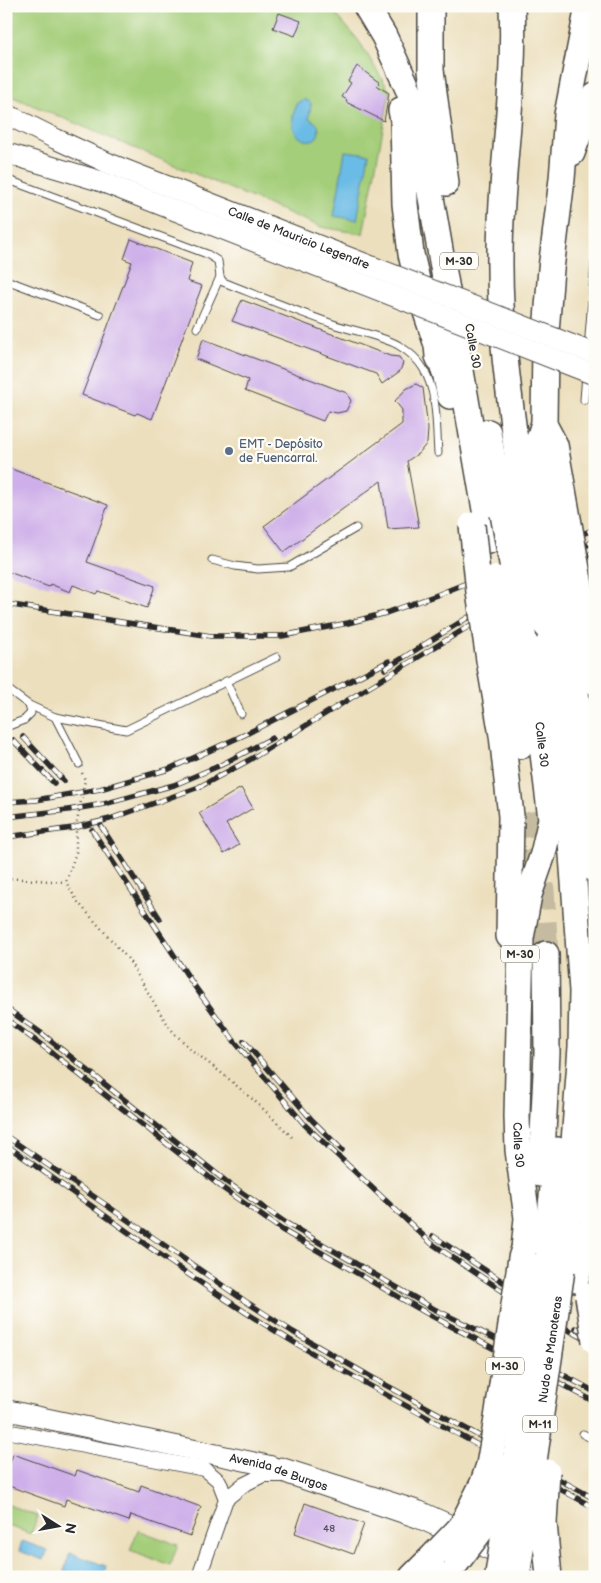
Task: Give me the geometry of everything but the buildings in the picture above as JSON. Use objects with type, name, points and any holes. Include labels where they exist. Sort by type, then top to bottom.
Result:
[{"type":"highway","points":[[359,6],[394,79],[403,120],[405,204],[410,254],[421,297],[437,345],[438,356],[445,372],[452,403],[563,615],[595,682]]},
{"type":"highway","points":[[366,6],[384,36],[409,90],[510,513],[563,615],[588,786],[595,819]]},
{"type":"highway","name":"Calle 30","points":[[431,6],[431,70],[439,139],[510,513],[516,585],[506,650]]},
{"type":"highway","points":[[510,513],[513,418],[500,303],[500,208],[514,51],[512,6]]},
{"type":"highway","points":[[553,1264],[563,1096],[567,986],[558,862],[539,815],[506,650],[479,592],[510,513],[554,445],[544,423],[545,345],[567,115],[588,6]]},
{"type":"highway","points":[[562,179],[590,104],[595,96]]},
{"type":"highway","points":[[563,615],[583,823],[595,870]]},
{"type":"highway","points":[[524,1572],[509,1490],[553,1264],[570,1197],[580,1047],[582,991],[568,814],[563,615]]},
{"type":"highway","points":[[506,650],[502,735],[511,816],[508,1098],[518,1140]]},
{"type":"highway","name":"Calle 30","points":[[539,815],[543,854],[529,895],[520,938],[518,1140],[527,1218],[595,1341]]},
{"type":"highway","points":[[524,1572],[544,1523],[546,1479],[563,1349],[553,1264],[546,954]]},
{"type":"highway","points":[[553,1264],[588,1214],[588,1185],[595,1102]]},
{"type":"highway","name":"Calle 30","points":[[444,1566],[483,1483],[492,1449],[521,1258],[589,1270],[595,1249]]},
{"type":"highway","points":[[444,1566],[469,1537],[480,1518],[490,1493],[497,1467],[525,1261],[553,1264]]},
{"type":"highway","name":"Nudo de Manoteras","points":[[524,1572],[553,1264]]},
{"type":"highway","name":"M-30","points":[[412,1577],[444,1566]]},
{"type":"street","name":"Calle de Mauricio Legendre","points":[[6,114],[56,140],[108,163],[595,354]]},
{"type":"street","name":"Calle de Mauricio Legendre","points":[[6,153],[100,181],[595,375]]},
{"type":"street","name":"Avenida de Burgos","points":[[6,1410],[270,1466],[419,1518],[509,1558],[524,1572]]},
{"type":"street","name":"Avenida de Burgos","points":[[6,1431],[205,1469],[219,1482],[226,1499]]},
{"type":"street","points":[[199,1577],[226,1499],[243,1485],[263,1475],[292,1475]]},
{"type":"lane","points":[[6,179],[213,257],[218,261],[222,282],[332,323],[396,344],[409,352],[424,369],[432,388],[435,402],[438,453]]},
{"type":"lane","points":[[584,400],[595,262]]},
{"type":"lane","points":[[197,328],[220,278]]},
{"type":"lane","points":[[6,280],[100,315]]},
{"type":"lane","points":[[212,560],[258,569],[289,567],[356,528]]},
{"type":"lane","points":[[6,688],[30,705],[55,717],[126,730],[277,657]]},
{"type":"lane","points":[[226,681],[241,714]]},
{"type":"lane","points":[[6,727],[24,720],[31,713],[30,705]]},
{"type":"lane","points":[[55,717],[79,764]]},
{"type":"lane","points":[[6,1403],[98,1421]]},
{"type":"lane","points":[[584,1434],[595,1440]]},
{"type":"lane","points":[[278,1460],[421,1505],[490,1536]]},
{"type":"lane","points":[[499,1541],[508,1545]]},
{"type":"lane","points":[[517,1549],[524,1572],[558,1577]]},
{"type":"path","points":[[79,764],[85,780],[76,827],[76,852],[66,882],[77,901],[128,959],[174,1033],[192,1050],[245,1092],[292,1137]]},
{"type":"path","points":[[6,878],[66,882]]},
{"type":"green space","points":[[7,6],[329,6],[359,41],[390,92],[363,234],[321,227],[6,94]]},
{"type":"green space","points":[[6,1504],[38,1516],[31,1534],[6,1525]]},
{"type":"green space","points":[[138,1530],[178,1545],[170,1565],[130,1550]]},
{"type":"water","points":[[303,99],[310,102],[309,118],[318,126],[319,132],[313,140],[303,139],[299,136],[293,124],[296,104]]},
{"type":"water","points":[[345,151],[369,154],[357,220],[334,216]]},
{"type":"water","points":[[22,1541],[47,1550],[44,1560],[19,1551]]},
{"type":"water","points":[[70,1553],[106,1566],[103,1577],[79,1577],[64,1571]]},
{"type":"tunnel","points":[[528,812],[542,890],[546,954]]},
{"type":"railway","points":[[567,540],[595,529]]},
{"type":"railway","points":[[570,556],[595,540]]},
{"type":"railway","points":[[571,566],[595,551]]},
{"type":"railway","points":[[6,604],[211,636],[282,636],[348,623],[386,613],[489,574]]},
{"type":"railway","points":[[385,669],[491,603]]},
{"type":"railway","points":[[6,837],[73,828],[110,819],[199,787],[251,759],[494,611]]},
{"type":"railway","points":[[6,802],[36,800],[100,789],[169,769],[244,735],[389,661]]},
{"type":"railway","points":[[23,737],[64,781]]},
{"type":"railway","points":[[6,817],[104,804],[174,785],[221,765],[272,738]]},
{"type":"railway","points":[[13,740],[54,783]]},
{"type":"railway","points":[[101,826],[160,919]]},
{"type":"railway","points":[[92,830],[193,984],[235,1042],[305,1125],[431,1243],[531,1310],[595,1344]]},
{"type":"railway","points":[[6,1008],[41,1033],[228,1183],[286,1223],[434,1309],[500,1341],[595,1392]]},
{"type":"railway","points":[[6,1019],[51,1052],[224,1189],[282,1230],[430,1315],[595,1402]]},
{"type":"railway","points":[[244,1041],[312,1120],[342,1150]]},
{"type":"railway","points":[[6,1136],[293,1332],[371,1377],[595,1499]]},
{"type":"railway","points":[[6,1145],[182,1270],[290,1340],[404,1405],[595,1508]]},
{"type":"railway","points":[[433,1236],[546,1310]]},
{"type":"railway","points":[[576,1328],[595,1335]]},
{"type":"place","name":"EMT - Depósito de Fuencarral.","points":[[229,451]]}]
